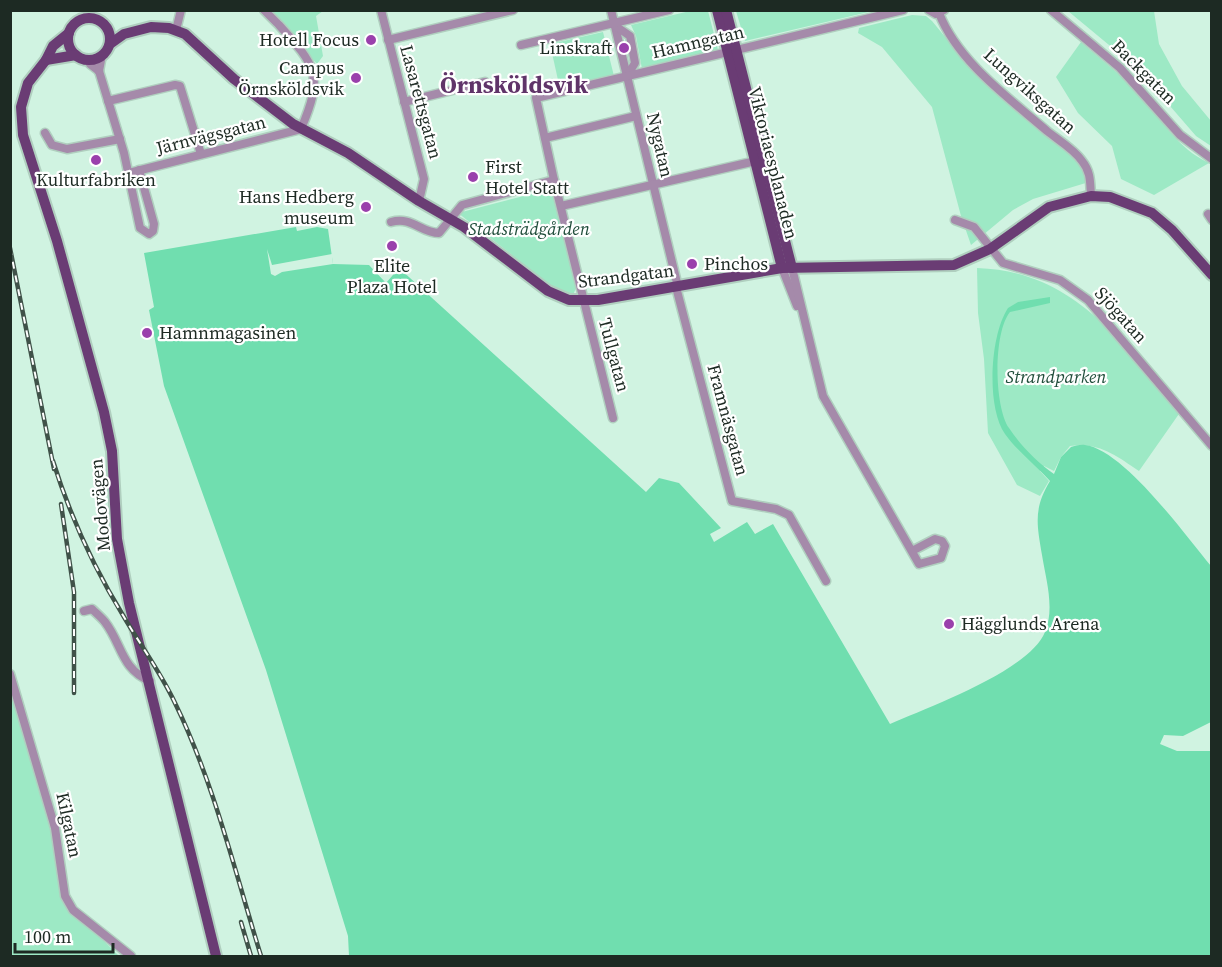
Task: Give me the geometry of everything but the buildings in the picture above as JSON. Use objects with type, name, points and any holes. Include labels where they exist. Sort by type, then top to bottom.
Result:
[{"type":"main road","points":[[74,10],[70,45],[76,55]]},
{"type":"main road","name":"Viktoriaesplanaden","points":[[717,10],[733,51]]},
{"type":"main road","name":"Viktoriaesplanaden","points":[[726,10],[733,51],[787,268]]},
{"type":"main road","points":[[71,29],[91,14],[105,25],[124,34]]},
{"type":"main road","points":[[105,25],[110,44]]},
{"type":"main road","points":[[46,60],[76,55],[88,59],[102,55],[110,44],[124,34],[151,27],[176,30]]},
{"type":"main road","name":"Modovägen","points":[[71,29],[53,46],[46,60],[28,83],[21,107],[23,135],[60,252],[104,412],[112,452],[117,539],[129,603],[216,957]]},
{"type":"main road","name":"Strandgatan","points":[[176,30],[193,39],[234,79],[301,129],[348,153],[419,201],[449,218],[548,291],[569,300],[582,295],[677,287],[787,268],[933,268],[966,261],[990,249],[1049,207],[1091,196]]},
{"type":"main road","points":[[1091,196],[1110,197],[1152,213],[1172,230],[1212,275]]},
{"type":"street","points":[[176,30],[181,10]]},
{"type":"street","points":[[264,10],[309,60],[314,75],[310,103],[301,129]]},
{"type":"street","name":"Lasarettsgatan","points":[[381,10],[424,179],[419,201]]},
{"type":"street","points":[[388,40],[513,10]]},
{"type":"street","points":[[611,10],[614,25],[630,36],[635,63],[627,76]]},
{"type":"street","points":[[521,45],[614,25],[669,10]]},
{"type":"street","name":"Hamngatan","points":[[536,98],[903,10]]},
{"type":"street","points":[[929,10],[941,12]]},
{"type":"street","name":"Backgatan","points":[[1051,10],[1120,68],[1180,135],[1212,159]]},
{"type":"street","name":"Lungviksgatan","points":[[941,12],[946,32],[970,59],[1009,98],[1081,159],[1090,174],[1091,196]]},
{"type":"street","points":[[102,55],[99,71],[129,173],[140,228],[149,234],[153,231],[154,224],[139,170]]},
{"type":"street","points":[[88,59],[90,64],[99,71]]},
{"type":"street","name":"Nygatan","points":[[627,76],[677,287]]},
{"type":"street","points":[[404,102],[485,82]]},
{"type":"street","points":[[108,101],[175,85],[180,86],[201,154]]},
{"type":"street","name":"Tullgatan","points":[[536,98],[613,418]]},
{"type":"street","points":[[545,138],[636,116]]},
{"type":"street","name":"Järnvägsgatan","points":[[129,173],[301,129]]},
{"type":"street","points":[[45,133],[52,145],[67,149],[120,139]]},
{"type":"street","points":[[561,206],[760,160]]},
{"type":"street","points":[[391,222],[407,220],[437,234],[442,232],[449,218],[462,205],[554,180]]},
{"type":"street","name":"Sjögatan","points":[[955,220],[974,227],[1003,263],[1059,280],[1088,300],[1212,446]]},
{"type":"street","name":"Viktoriaesplanaden","points":[[787,268],[823,396],[912,551]]},
{"type":"street","name":"Framnäsgatan","points":[[677,287],[732,501],[776,509],[789,515],[826,581]]},
{"type":"street","points":[[84,611],[92,609],[106,623],[136,675],[150,681]]},
{"type":"street","name":"Kilgatan","points":[[10,674],[55,828],[65,896],[73,910],[131,957]]},
{"type":"green space","points":[[736,10],[873,11],[745,41]]},
{"type":"green space","points":[[269,11],[323,11],[316,16],[323,56],[317,64]]},
{"type":"green space","points":[[690,11],[708,11],[718,50],[642,69],[636,36],[631,25]]},
{"type":"green space","points":[[1068,11],[1154,11],[1159,44],[1182,86],[1211,121],[1211,146],[1196,136],[1138,69]]},
{"type":"green space","points":[[912,15],[926,16],[932,21],[955,49],[1080,160],[1089,182],[1033,199],[1013,210],[971,245],[932,107],[882,47],[858,33],[859,28]]},
{"type":"green space","points":[[603,32],[614,76],[560,89],[550,44]]},
{"type":"green space","points":[[1081,42],[1133,88],[1179,142],[1209,163],[1154,195],[1121,179],[1112,146],[1078,113],[1056,77]]},
{"type":"green space","name":"Stadsträdgården","points":[[551,189],[576,288],[573,295],[545,284],[458,213]]},
{"type":"green space","name":"Strandparken","points":[[977,268],[1012,272],[1042,282],[1069,297],[1117,337],[1181,411],[1139,471],[1115,455],[1099,448],[1070,446],[1054,471],[1044,466],[1040,471],[1049,481],[1040,496],[1017,485],[988,433],[984,359],[978,313]]},
{"type":"green space","points":[[10,688],[55,828],[63,891],[73,910],[119,956],[11,956]]},
{"type":"shaded area","points":[[296,227],[297,231],[317,227],[328,229],[333,264],[369,265],[386,283],[399,268],[646,492],[659,478],[679,483],[721,528],[710,534],[714,542],[747,522],[755,534],[773,524],[890,724],[952,698],[999,674],[1020,660],[1035,646],[1045,632],[1050,604],[1038,517],[1041,500],[1050,481],[1005,434],[995,407],[993,371],[997,335],[1008,308],[1018,302],[1050,297],[1050,303],[1010,312],[1004,322],[998,352],[998,387],[1000,404],[1009,428],[1030,453],[1054,474],[1061,457],[1071,447],[1085,445],[1101,450],[1135,477],[1170,515],[1211,566],[1211,722],[1183,736],[1164,735],[1160,744],[1177,751],[1211,751],[1211,956],[349,956],[348,936],[266,670],[164,386],[149,310],[154,307],[144,253]]},
{"type":"pier","points":[[267,249],[272,265],[332,254],[333,264],[282,272],[275,276],[271,274]]},
{"type":"railway","points":[[10,248],[54,469]]},
{"type":"railway","points":[[53,461],[67,502],[93,561],[164,681],[189,733],[223,828],[261,956]]},
{"type":"railway","points":[[61,504],[74,592],[74,693]]},
{"type":"railway","points":[[241,922],[251,956]]},
{"type":"place","name":"Hotell Focus","points":[[371,40]]},
{"type":"place","name":"Linskraft","points":[[624,48]]},
{"type":"place","name":"Campus Örnsköldsvik","points":[[356,78]]},
{"type":"place","name":"Kulturfabriken","points":[[96,160]]},
{"type":"place","name":"First Hotel Statt","points":[[473,177]]},
{"type":"place","name":"Hans Hedberg museum","points":[[366,207]]},
{"type":"place","name":"Elite Plaza Hotel","points":[[392,246]]},
{"type":"place","name":"Pinchos","points":[[692,264]]},
{"type":"place","name":"Hamnmagasinen","points":[[147,333]]},
{"type":"place","name":"Hägglunds Arena","points":[[949,624]]},
{"type":"district","name":"Örnsköldsvik","points":[[514,85]]}]
